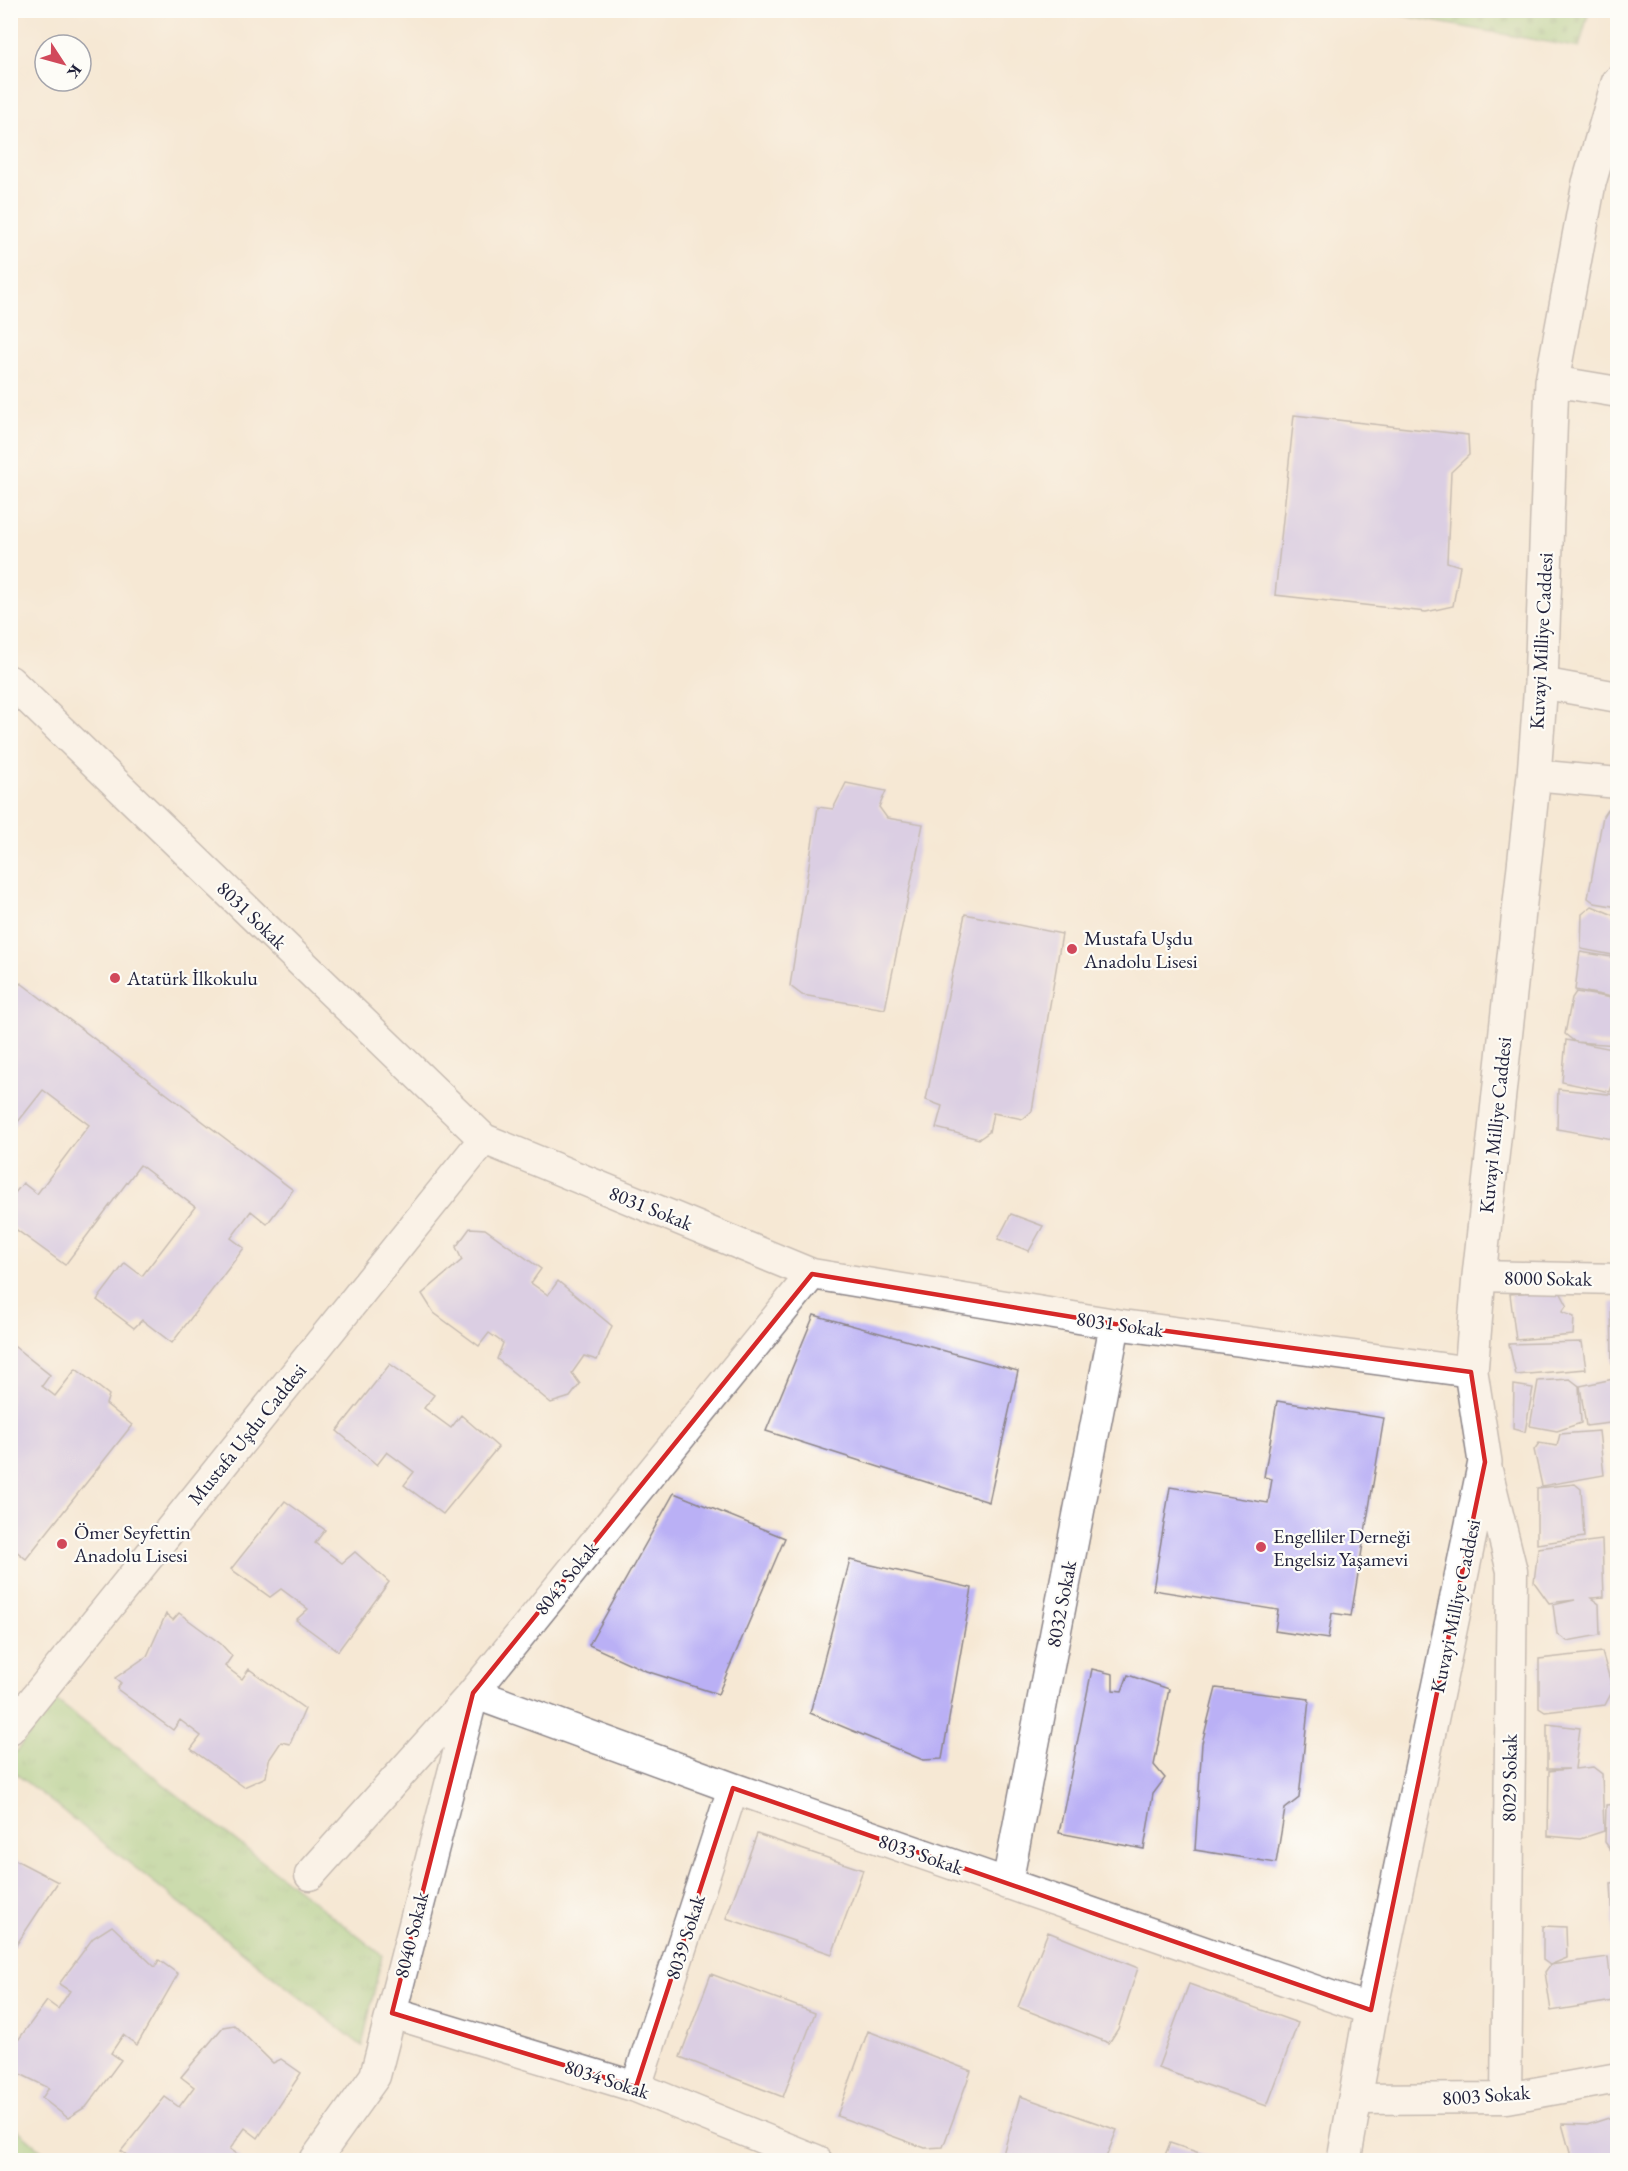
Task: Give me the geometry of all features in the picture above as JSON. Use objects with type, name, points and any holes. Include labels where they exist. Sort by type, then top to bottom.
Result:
[{"type":"main road","name":"Kuvayi Milliye Caddesi","points":[[1344,2160],[1371,2010],[1485,1462],[1471,1372],[1479,1276],[1534,775],[1541,683],[1552,381],[1589,183],[1617,83]]},
{"type":"street","points":[[1552,381],[1617,392]]},
{"type":"street","name":"8031 Sokak","points":[[10,681],[484,1139],[812,1274],[1115,1324],[1471,1372]]},
{"type":"street","points":[[1541,683],[1617,697]]},
{"type":"street","points":[[1534,775],[1617,783]]},
{"type":"street","name":"Mustafa Uşdu Caddesi","points":[[10,1730],[484,1139]]},
{"type":"street","name":"8043 Sokak","points":[[310,1875],[473,1693],[812,1274]]},
{"type":"street","name":"8000 Sokak","points":[[1479,1276],[1617,1279]]},
{"type":"street","name":"8032 Sokak","points":[[1007,1884],[1115,1324]]},
{"type":"street","name":"8029 Sokak","points":[[1485,1462],[1512,1571],[1506,2098]]},
{"type":"street","name":"8033 Sokak","points":[[473,1693],[733,1788],[1371,2010]]},
{"type":"street","name":"8040 Sokak","points":[[315,2160],[375,2076],[473,1693]]},
{"type":"street","name":"8039 Sokak","points":[[636,2087],[733,1788]]},
{"type":"street","name":"8034 Sokak","points":[[392,2013],[636,2087],[816,2160]]},
{"type":"street","name":"8003 Sokak","points":[[1354,2100],[1506,2098],[1617,2078]]},
{"type":"highlighted area","points":[[812,1274],[1115,1324],[1471,1372],[1485,1462],[1371,2010],[733,1788],[636,2087],[392,2013],[473,1693]]},
{"type":"green space","points":[[1377,11],[1589,11],[1579,48]]},
{"type":"green space","points":[[56,1700],[382,1955],[362,2046],[11,1770],[11,1758]]},
{"type":"green space","points":[[11,2124],[53,2160],[11,2160]]},
{"type":"building","points":[[1294,415],[1468,435],[1469,455],[1451,472],[1447,562],[1460,566],[1453,606],[1426,612],[1275,595]]},
{"type":"building","points":[[846,783],[886,791],[879,807],[887,818],[923,824],[885,1009],[802,995],[790,986],[818,807],[833,809]]},
{"type":"building","points":[[1607,810],[1618,811],[1618,907],[1595,903],[1588,898],[1603,816]]},
{"type":"building","points":[[1592,906],[1618,917],[1618,956],[1581,949],[1582,914]]},
{"type":"building","points":[[965,914],[1062,934],[1032,1111],[1023,1119],[993,1113],[989,1132],[979,1139],[936,1128],[942,1106],[926,1100]]},
{"type":"building","points":[[1580,952],[1618,958],[1618,998],[1575,990]]},
{"type":"building","points":[[21,983],[293,1190],[267,1224],[251,1211],[231,1238],[244,1248],[172,1343],[142,1320],[134,1328],[97,1300],[125,1263],[142,1276],[195,1207],[140,1165],[65,1265],[10,1225],[10,1199],[23,1183],[37,1194],[89,1125],[43,1090],[10,1132],[10,994]]},
{"type":"building","points":[[1576,992],[1618,999],[1618,1045],[1575,1042],[1565,1034],[1572,998]]},
{"type":"building","points":[[1566,1040],[1618,1050],[1618,1069],[1610,1092],[1562,1082]]},
{"type":"building","points":[[1558,1089],[1618,1095],[1618,1140],[1557,1129]]},
{"type":"building","points":[[1011,1214],[1043,1226],[1029,1251],[998,1239]]},
{"type":"building","points":[[470,1228],[485,1229],[541,1269],[531,1283],[548,1295],[558,1281],[612,1326],[597,1360],[584,1356],[572,1373],[580,1384],[570,1397],[551,1403],[497,1359],[503,1343],[489,1333],[479,1346],[434,1313],[422,1294],[462,1260],[456,1247]]},
{"type":"building","points":[[1559,1290],[1567,1305],[1562,1312],[1574,1317],[1573,1335],[1516,1340],[1510,1294]]},
{"type":"building","points":[[1618,1302],[1618,1364],[1612,1363],[1611,1303]]},
{"type":"building","points":[[814,1315],[1018,1371],[989,1502],[766,1431]]},
{"type":"building","points":[[1582,1342],[1586,1369],[1516,1375],[1509,1344]]},
{"type":"building","points":[[10,1343],[50,1375],[42,1386],[55,1396],[76,1369],[109,1395],[106,1404],[132,1425],[26,1559],[10,1546]]},
{"type":"building","points":[[390,1364],[434,1395],[424,1408],[451,1428],[461,1415],[498,1447],[443,1514],[404,1485],[414,1472],[387,1452],[377,1465],[337,1431]]},
{"type":"building","points":[[1618,1378],[1618,1422],[1586,1426],[1580,1386]]},
{"type":"building","points":[[1570,1379],[1579,1386],[1581,1423],[1557,1431],[1530,1426],[1538,1381]]},
{"type":"building","points":[[1514,1385],[1533,1388],[1525,1432],[1513,1429]]},
{"type":"building","name":"Engelliler Derneği Engelsiz Yaşamevi","points":[[1277,1401],[1384,1418],[1351,1616],[1332,1613],[1328,1639],[1275,1631],[1278,1610],[1153,1590],[1170,1487],[1268,1503],[1272,1479],[1264,1477]]},
{"type":"building","points":[[1599,1431],[1604,1475],[1542,1486],[1534,1450],[1539,1443],[1557,1446],[1560,1434]]},
{"type":"building","points":[[1575,1484],[1581,1489],[1584,1537],[1537,1544],[1537,1488]]},
{"type":"building","points":[[674,1493],[785,1538],[718,1694],[646,1671],[589,1645]]},
{"type":"building","points":[[285,1501],[325,1530],[315,1543],[342,1563],[355,1552],[389,1582],[338,1651],[296,1620],[308,1609],[281,1589],[270,1597],[231,1569]]},
{"type":"building","points":[[1602,1540],[1604,1597],[1591,1598],[1599,1604],[1600,1635],[1567,1641],[1557,1634],[1553,1605],[1575,1600],[1549,1603],[1534,1582],[1538,1548]]},
{"type":"building","points":[[850,1560],[972,1588],[942,1759],[923,1760],[810,1713]]},
{"type":"building","points":[[179,1613],[221,1644],[232,1656],[225,1666],[242,1679],[249,1669],[305,1709],[290,1744],[281,1742],[269,1760],[266,1777],[244,1787],[191,1749],[201,1736],[180,1720],[173,1730],[117,1689],[121,1683],[115,1678],[147,1656],[166,1614],[173,1620]]},
{"type":"building","points":[[1602,1652],[1613,1690],[1605,1705],[1545,1712],[1539,1708],[1539,1659]]},
{"type":"building","points":[[1092,1669],[1113,1674],[1113,1690],[1122,1691],[1128,1675],[1169,1689],[1154,1765],[1165,1778],[1153,1794],[1144,1849],[1059,1833]]},
{"type":"building","points":[[1216,1688],[1309,1699],[1299,1798],[1285,1809],[1276,1863],[1195,1850],[1202,1743]]},
{"type":"building","points":[[1547,1724],[1580,1728],[1575,1769],[1593,1767],[1602,1774],[1604,1831],[1580,1839],[1548,1836],[1549,1771],[1569,1769],[1547,1769]]},
{"type":"building","points":[[1618,1804],[1618,1851],[1612,1852],[1605,1842],[1606,1805]]},
{"type":"building","points":[[757,1834],[863,1870],[832,1954],[726,1918]]},
{"type":"building","points":[[10,1857],[58,1882],[15,1947],[10,1943]]},
{"type":"building","points":[[1618,1882],[1618,1941],[1614,1941],[1611,1883]]},
{"type":"building","points":[[112,1926],[155,1967],[159,1960],[178,1974],[137,2045],[123,2035],[111,2053],[121,2060],[87,2106],[68,2118],[42,2098],[49,2088],[10,2069],[10,2051],[47,2001],[58,2009],[70,1991],[59,1984],[93,1938]]},
{"type":"building","points":[[1543,1926],[1566,1927],[1567,1958],[1550,1965],[1543,1960]]},
{"type":"building","points":[[1048,1932],[1138,1968],[1118,2029],[1109,2043],[1018,2007]]},
{"type":"building","points":[[1608,1957],[1613,2001],[1551,2011],[1545,1972],[1550,1965]]},
{"type":"building","points":[[711,1974],[815,2013],[783,2097],[680,2057]]},
{"type":"building","points":[[1189,1984],[1298,2023],[1267,2106],[1158,2068]]},
{"type":"building","points":[[234,2025],[273,2063],[281,2059],[301,2073],[258,2138],[245,2128],[230,2149],[240,2156],[237,2160],[125,2160],[128,2156],[121,2151],[165,2097],[179,2107],[194,2087],[181,2077],[223,2027]]},
{"type":"building","points":[[868,2031],[971,2071],[943,2147],[925,2148],[837,2116]]},
{"type":"building","points":[[1020,2096],[1117,2130],[1105,2160],[998,2160],[1003,2154]]},
{"type":"building","points":[[1618,2115],[1618,2160],[1572,2160],[1562,2124],[1587,2125]]},
{"type":"building","points":[[1170,2143],[1220,2160],[1163,2160]]},
{"type":"place","name":"Mustafa Uşdu Anadolu Lisesi","points":[[1072,949]]},
{"type":"place","name":"Atatürk İlkokulu","points":[[115,978]]},
{"type":"place","name":"Ömer Seyfettin Anadolu Lisesi","points":[[62,1544]]},
{"type":"place","name":"Engelliler Derneği Engelsiz Yaşamevi","points":[[1261,1547]]}]
